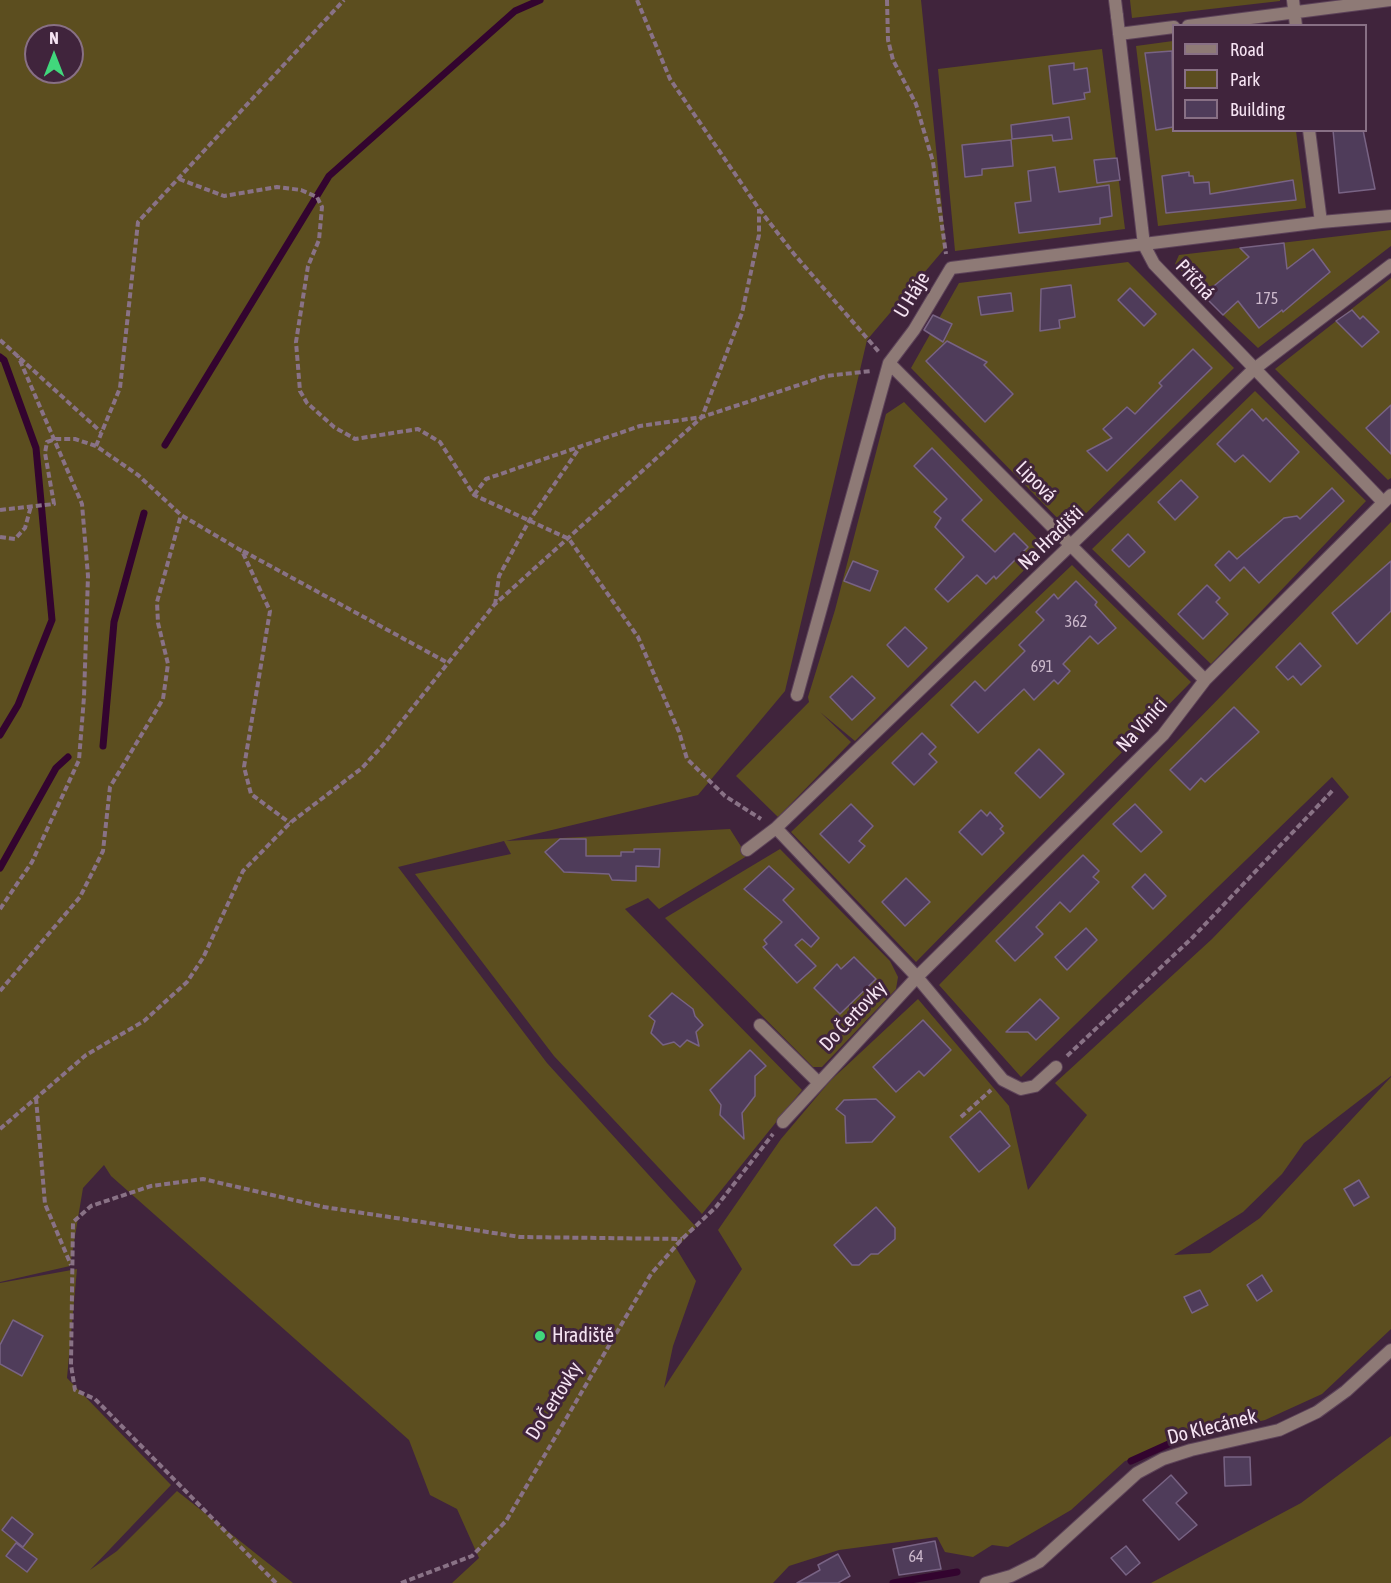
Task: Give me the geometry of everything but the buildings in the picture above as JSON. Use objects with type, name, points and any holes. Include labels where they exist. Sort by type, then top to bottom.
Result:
[{"type":"street","name":"Příčná","points":[[1115,0],[1144,245],[1154,264],[1253,370],[1387,498]]},
{"type":"street","points":[[1198,24],[1293,6],[1390,0]]},
{"type":"street","points":[[1293,6],[1296,24]]},
{"type":"street","points":[[1119,34],[1172,27]]},
{"type":"street","points":[[1310,132],[1321,222]]},
{"type":"street","name":"U Háje","points":[[797,695],[889,363],[914,330],[951,268],[1321,222],[1391,216]]},
{"type":"street","name":"Na Hradišti","points":[[747,850],[776,828],[1253,370],[1391,265]]},
{"type":"street","name":"Lipová","points":[[889,363],[1205,680]]},
{"type":"street","name":"Na Vinici","points":[[917,977],[1163,735],[1205,680],[1387,498]]},
{"type":"street","points":[[776,828],[917,977],[1003,1080],[1021,1089],[1035,1086],[1056,1067]]},
{"type":"street","name":"Do Čertovky","points":[[783,1122],[917,977]]},
{"type":"street","name":"Do Čertovky","points":[[760,1025],[818,1082]]},
{"type":"street","name":"Do Klecánek","points":[[986,1583],[1011,1576],[1039,1562],[1137,1473],[1163,1459],[1191,1450],[1279,1430],[1317,1412],[1346,1391],[1391,1350]]},
{"type":"path","points":[[96,446],[120,388],[138,222],[344,0]]},
{"type":"path","points":[[474,495],[486,479],[640,426],[702,417],[826,376],[876,370],[889,363],[794,254],[759,209],[670,79],[637,0]]},
{"type":"path","points":[[887,0],[888,40],[893,60],[916,104],[933,162],[945,253],[951,268]]},
{"type":"path","points":[[178,179],[224,196],[277,187],[301,190],[317,197],[322,207],[319,240],[308,266],[296,342],[300,391],[307,403],[334,427],[355,439],[418,429],[440,442],[474,495],[569,539],[638,637],[679,732],[687,759],[725,796],[776,828]]},
{"type":"path","points":[[0,1129],[86,1055],[144,1021],[187,982],[203,958],[243,871],[290,823],[362,768],[495,605],[702,417],[742,313],[759,235],[759,209]]},
{"type":"path","points":[[0,340],[101,432]]},
{"type":"path","points":[[0,909],[32,862],[79,760],[84,697],[88,576],[82,504],[56,439],[18,356]]},
{"type":"path","points":[[0,510],[54,504],[45,453],[47,442],[56,439],[75,439],[96,446],[138,476],[181,515],[242,551],[448,663]]},
{"type":"path","points":[[495,605],[499,576],[529,521],[580,446]]},
{"type":"path","points":[[0,537],[15,539],[25,528],[32,506]]},
{"type":"path","points":[[0,991],[80,897],[103,851],[110,787],[163,699],[168,664],[158,623],[158,602],[181,515]]},
{"type":"path","points":[[242,551],[270,611],[244,767],[251,794],[290,823]]},
{"type":"path","points":[[1056,1067],[1192,938],[1334,789]]},
{"type":"path","points":[[961,1117],[1003,1080]]},
{"type":"path","points":[[36,1097],[45,1204],[72,1266]]},
{"type":"path","name":"Do Čertovky","points":[[401,1583],[472,1556],[506,1521],[651,1274],[682,1239],[716,1207],[783,1122]]},
{"type":"path","points":[[276,1583],[95,1399],[75,1390],[71,1365],[73,1222],[91,1206],[151,1186],[203,1179],[324,1207],[519,1237],[682,1239]]},
{"type":"green space","points":[[0,0],[921,0],[946,247],[867,340],[785,691],[698,795],[506,841],[730,829],[747,856],[659,909],[648,898],[625,909],[802,1090],[702,1214],[554,1056],[415,874],[511,854],[504,841],[398,867],[547,1063],[696,1227],[676,1248],[696,1281],[673,1346],[664,1388],[742,1269],[718,1230],[781,1139],[830,1081],[918,999],[1009,1106],[1028,1190],[1087,1115],[1055,1083],[1212,939],[1349,797],[1332,777],[1021,1077],[939,985],[1391,522],[1391,1076],[1304,1143],[1282,1174],[1243,1212],[1174,1255],[1210,1253],[1260,1218],[1391,1077],[1391,1329],[1322,1394],[1265,1420],[1203,1435],[1125,1461],[1071,1510],[1008,1547],[992,1545],[973,1557],[945,1552],[937,1537],[839,1550],[789,1566],[773,1583],[452,1583],[479,1558],[457,1509],[430,1495],[409,1440],[111,1176],[104,1165],[83,1188],[70,1266],[0,1282]]},
{"type":"green space","points":[[1130,0],[1280,0],[1280,1],[1132,18]]},
{"type":"green space","points":[[1172,41],[1172,132],[1296,132],[1306,208],[1158,226],[1136,46]]},
{"type":"green space","points":[[1102,49],[1125,229],[955,251],[938,69]]},
{"type":"green space","points":[[1391,230],[1391,246],[1258,348],[1175,264],[1179,255]]},
{"type":"green space","points":[[1128,262],[1234,368],[1069,530],[911,368],[959,283]]},
{"type":"green space","points":[[1391,278],[1391,478],[1388,480],[1275,369]]},
{"type":"green space","points":[[1255,391],[1366,501],[1211,664],[1092,549]]},
{"type":"green space","points":[[904,402],[1046,548],[855,741],[820,712],[851,742],[778,817],[736,776],[809,702],[808,697],[835,610],[886,414]]},
{"type":"green space","points":[[1072,565],[1191,682],[916,962],[791,832]]},
{"type":"green space","points":[[780,849],[890,961],[898,977],[896,989],[822,1067],[813,1067],[665,918]]},
{"type":"green space","points":[[77,1269],[67,1378],[171,1485],[90,1570],[117,1551],[177,1491],[293,1583],[0,1583],[0,1283]]},
{"type":"green space","points":[[1391,1436],[1391,1583],[1151,1583],[1301,1503]]},
{"type":"waterway","points":[[165,445],[329,176],[515,11],[540,0]]},
{"type":"waterway","points":[[0,357],[4,360],[36,448],[52,620],[18,705],[0,735]]},
{"type":"waterway","points":[[103,746],[114,622],[144,513]]},
{"type":"waterway","points":[[0,868],[56,768],[68,757]]},
{"type":"waterway","points":[[1131,1461],[1173,1442]]},
{"type":"waterway","points":[[893,1583],[957,1572]]},
{"type":"place","name":"Hradiště","points":[[540,1336]]}]
